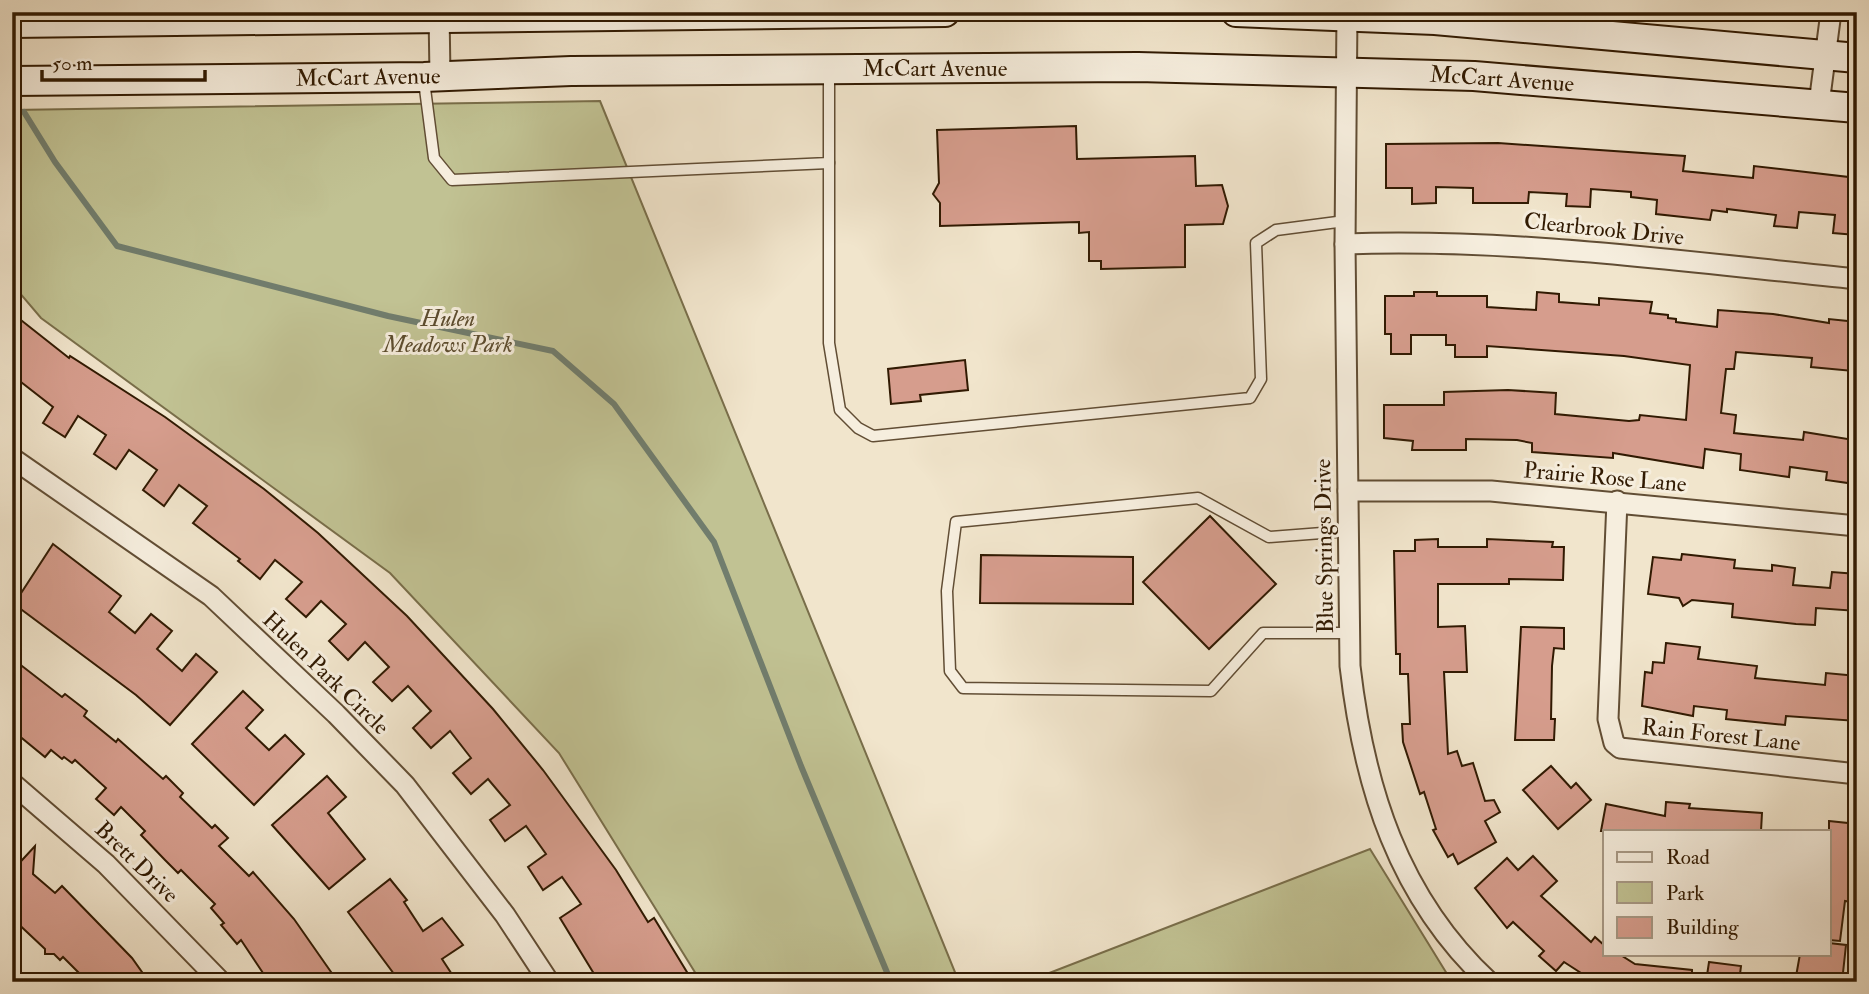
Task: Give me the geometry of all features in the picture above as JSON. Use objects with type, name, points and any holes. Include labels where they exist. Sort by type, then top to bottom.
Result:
[{"type":"main road","points":[[12,23],[439,15],[946,12]]},
{"type":"main road","points":[[1236,12],[1435,20],[1857,58]]},
{"type":"main road","name":"McCart Avenue","points":[[12,81],[432,77],[570,71],[1138,67],[1474,76],[1857,108]]},
{"type":"street","points":[[1819,104],[1831,12]]},
{"type":"street","points":[[432,77],[439,15]]},
{"type":"street","name":"Blue Springs Drive","points":[[1347,15],[1345,244],[1348,531],[1350,633],[1358,733],[1383,825],[1417,893],[1461,955],[1489,982]]},
{"type":"street","name":"Clearbrook Drive","points":[[1345,244],[1423,241],[1512,244],[1857,279]]},
{"type":"street","name":"Hulen Park Circle","points":[[12,458],[211,596],[336,714],[405,785],[505,915],[549,982]]},
{"type":"street","name":"Prairie Rose Lane","points":[[1348,491],[1491,491],[1857,526]]},
{"type":"street","name":"Rain Forest Lane","points":[[1617,501],[1608,719],[1614,743],[1620,748],[1664,754],[1857,774]]},
{"type":"street","name":"Brett Drive","points":[[12,783],[106,864],[221,982]]},
{"type":"lane","points":[[829,69],[829,343],[839,410],[858,429],[873,436],[1250,398],[1261,379],[1256,243],[1276,230],[1345,221]]},
{"type":"lane","points":[[432,77],[434,158],[452,180],[829,163]]},
{"type":"lane","points":[[1348,531],[1269,537],[1198,498],[956,522],[947,591],[950,671],[962,688],[1211,691],[1264,633],[1350,633]]},
{"type":"green space","name":"Hulen Meadows Park","points":[[600,101],[959,982],[701,982],[559,753],[390,573],[41,318],[12,284],[12,110]]},
{"type":"green space","points":[[1370,849],[1452,982],[1026,982]]},
{"type":"building","points":[[1076,126],[1077,159],[1195,156],[1196,186],[1222,185],[1228,206],[1223,224],[1185,225],[1185,267],[1101,269],[1101,261],[1089,261],[1089,232],[1079,233],[1079,222],[940,226],[940,203],[933,194],[939,183],[937,130]]},
{"type":"building","points":[[1498,143],[1685,156],[1683,171],[1753,178],[1754,166],[1857,178],[1856,235],[1833,233],[1835,215],[1799,212],[1797,228],[1774,226],[1776,215],[1727,209],[1727,212],[1712,210],[1710,220],[1656,214],[1657,200],[1631,197],[1631,192],[1591,189],[1590,207],[1566,206],[1567,194],[1529,192],[1528,203],[1473,203],[1473,188],[1436,187],[1436,203],[1412,204],[1412,188],[1386,188],[1386,144]]},
{"type":"building","points":[[1414,292],[1437,292],[1437,296],[1487,296],[1487,307],[1536,310],[1537,292],[1559,294],[1559,302],[1599,305],[1599,298],[1652,302],[1650,313],[1668,315],[1668,318],[1676,319],[1676,322],[1717,327],[1718,310],[1773,314],[1829,323],[1829,319],[1857,322],[1853,371],[1811,367],[1812,358],[1736,352],[1734,369],[1726,369],[1721,413],[1736,415],[1734,433],[1803,440],[1804,432],[1854,440],[1848,483],[1826,480],[1827,472],[1790,467],[1789,477],[1740,470],[1741,454],[1705,449],[1703,468],[1613,453],[1613,458],[1532,452],[1532,443],[1517,440],[1466,439],[1466,450],[1412,450],[1413,441],[1384,438],[1384,405],[1444,405],[1444,392],[1508,390],[1556,393],[1555,414],[1629,421],[1639,420],[1640,415],[1686,420],[1690,365],[1624,356],[1487,346],[1487,357],[1455,357],[1455,345],[1446,345],[1446,335],[1411,335],[1411,354],[1391,354],[1391,334],[1385,334],[1385,296],[1414,296]]},
{"type":"building","points":[[12,313],[69,358],[70,356],[165,417],[264,489],[318,533],[407,616],[493,709],[543,770],[616,870],[648,922],[654,918],[693,982],[599,982],[560,918],[581,904],[562,877],[543,890],[528,867],[546,854],[526,826],[505,841],[490,820],[510,805],[488,779],[471,794],[453,773],[471,758],[450,731],[431,748],[413,728],[431,711],[408,686],[392,701],[373,682],[389,667],[365,642],[348,660],[329,641],[346,624],[321,601],[306,617],[286,599],[302,582],[275,560],[260,579],[238,561],[240,559],[193,523],[207,506],[179,485],[164,506],[143,490],[157,470],[129,450],[116,469],[94,454],[106,435],[78,416],[65,437],[43,423],[53,407],[12,375]]},
{"type":"building","points":[[965,360],[968,390],[920,395],[921,401],[891,404],[888,369]]},
{"type":"building","points":[[1210,516],[1276,584],[1209,649],[1143,582]]},
{"type":"building","points":[[1438,539],[1438,547],[1487,547],[1487,539],[1553,542],[1552,547],[1564,547],[1563,580],[1509,579],[1509,584],[1438,584],[1438,627],[1465,626],[1467,672],[1444,672],[1448,754],[1457,751],[1462,766],[1473,763],[1485,801],[1494,800],[1500,812],[1485,821],[1496,842],[1458,864],[1453,854],[1448,857],[1433,830],[1436,829],[1424,792],[1420,794],[1403,742],[1402,724],[1410,724],[1408,674],[1400,674],[1400,654],[1396,654],[1394,551],[1415,551],[1415,540]]},
{"type":"building","points":[[53,544],[121,596],[109,612],[135,633],[151,614],[172,631],[157,649],[182,671],[196,654],[217,672],[170,725],[136,695],[14,604]]},
{"type":"building","points":[[1682,554],[1735,560],[1734,568],[1772,571],[1772,565],[1795,568],[1793,585],[1830,588],[1832,572],[1857,574],[1857,611],[1816,608],[1815,625],[1796,624],[1732,617],[1733,604],[1692,600],[1683,606],[1679,598],[1648,594],[1653,557],[1681,560]]},
{"type":"building","points":[[981,555],[1133,557],[1133,604],[980,603]]},
{"type":"building","points":[[1521,627],[1564,628],[1564,649],[1554,648],[1552,666],[1551,719],[1555,719],[1554,740],[1515,740]]},
{"type":"building","points":[[1666,643],[1700,647],[1698,659],[1757,666],[1755,678],[1825,685],[1826,673],[1857,676],[1857,721],[1786,716],[1785,725],[1726,719],[1727,710],[1694,706],[1693,716],[1642,706],[1645,672],[1652,673],[1653,662],[1664,663]]},
{"type":"building","points":[[22,666],[62,697],[65,694],[87,711],[84,716],[116,742],[118,739],[163,779],[166,776],[183,793],[180,797],[212,828],[215,825],[228,838],[219,846],[249,876],[253,872],[294,919],[338,982],[269,982],[241,940],[237,944],[221,925],[224,923],[211,908],[215,904],[181,870],[178,873],[165,860],[141,835],[145,831],[121,807],[114,815],[96,799],[106,788],[75,760],[72,763],[64,757],[62,759],[51,750],[45,757],[12,730],[12,678]]},
{"type":"building","points":[[243,691],[263,710],[246,728],[269,750],[285,735],[304,754],[254,805],[192,744]]},
{"type":"building","points":[[1551,766],[1571,788],[1576,783],[1591,800],[1558,829],[1523,790]]},
{"type":"building","points":[[327,776],[346,797],[328,813],[365,859],[329,889],[272,825]]},
{"type":"building","points":[[1666,802],[1690,804],[1689,808],[1762,813],[1761,830],[1601,831],[1606,804],[1665,816]]},
{"type":"building","points":[[1829,821],[1857,824],[1851,902],[1845,901],[1840,941],[1830,940]]},
{"type":"building","points":[[35,846],[33,874],[55,893],[62,886],[132,958],[149,982],[88,982],[63,957],[60,960],[54,954],[45,954],[45,949],[12,918],[12,871]]},
{"type":"building","points":[[1533,856],[1557,881],[1541,896],[1591,942],[1595,937],[1603,944],[1603,956],[1622,956],[1635,964],[1692,970],[1692,982],[1595,982],[1564,962],[1556,971],[1539,956],[1544,951],[1513,922],[1507,928],[1475,888],[1507,858],[1518,870]]},
{"type":"building","points":[[390,879],[407,900],[404,902],[423,931],[442,918],[463,945],[442,959],[457,982],[400,982],[348,912]]},
{"type":"building","points":[[1830,943],[1846,945],[1842,982],[1795,982],[1800,956],[1830,956]]},
{"type":"building","points":[[1709,962],[1741,966],[1739,982],[1706,982]]},
{"type":"waterway","points":[[24,112],[55,162],[117,246],[388,316],[553,351],[614,404],[714,542],[801,766],[891,982]]}]
